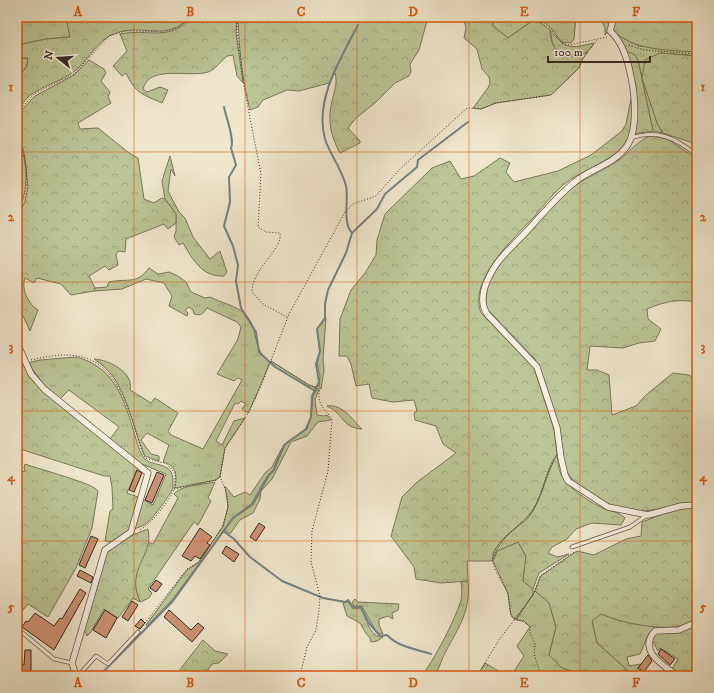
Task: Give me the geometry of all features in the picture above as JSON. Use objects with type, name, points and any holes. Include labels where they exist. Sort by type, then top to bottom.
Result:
[{"type":"street","points":[[614,17],[610,31],[617,36],[622,47],[634,90],[635,100],[631,138],[627,146],[615,158],[580,178],[558,197],[497,263],[489,277],[485,289],[483,308],[537,367],[557,428],[565,475],[576,488],[608,507],[648,515],[681,506],[697,505]]},
{"type":"street","points":[[17,343],[31,374],[44,389],[148,473],[131,532],[105,550],[72,663],[77,676]]},
{"type":"street","points":[[678,676],[652,656],[649,648],[650,636],[655,631],[679,630],[697,622]]},
{"type":"lane","points":[[631,138],[646,134],[658,134],[673,140],[697,155]]},
{"type":"lane","points":[[572,547],[630,527],[648,515]]},
{"type":"lane","points":[[18,629],[54,659],[72,663]]},
{"type":"lane","points":[[77,676],[96,656],[108,664],[138,632]]},
{"type":"path","points":[[17,113],[34,94],[74,74],[110,36],[126,31],[164,32],[179,27],[192,17]]},
{"type":"path","points":[[237,17],[237,32],[244,87],[261,174],[258,227],[266,232],[280,233],[281,236],[275,249],[255,276],[252,292],[263,304],[288,318]]},
{"type":"path","points":[[518,17],[540,21],[550,28],[562,43],[569,45],[608,37],[610,31]]},
{"type":"path","points":[[138,632],[146,624],[187,569],[199,562],[223,526],[228,507],[227,494],[220,476],[225,448],[249,412],[288,318],[345,212],[353,204],[376,196],[399,170],[436,138],[467,108],[481,109],[496,103],[551,95],[579,68],[583,58],[597,40]]},
{"type":"path","points":[[627,44],[644,50],[697,54]]},
{"type":"path","points":[[17,135],[22,149],[27,183],[23,204],[17,214]]},
{"type":"path","points":[[25,361],[68,355],[90,359],[100,364],[119,387],[145,458],[167,464],[175,472],[174,490],[145,528],[131,532]]},
{"type":"path","points":[[270,360],[275,365],[309,385],[315,388],[317,386],[320,389],[318,395],[320,405],[332,419],[328,471],[312,531],[311,562],[320,596],[319,610],[316,630],[307,647],[300,676]]},
{"type":"path","points":[[541,676],[534,654],[535,643],[530,634],[530,627],[524,622],[515,620],[510,615],[508,594],[492,560],[499,543],[527,519],[531,513],[540,496],[552,462],[560,451]]},
{"type":"path","points":[[174,490],[216,480],[220,476]]},
{"type":"path","points":[[477,676],[499,640],[533,595],[540,576],[576,551]]},
{"type":"green space","points":[[17,17],[66,17],[70,37],[46,39],[17,45]]},
{"type":"green space","points":[[66,17],[191,17],[181,25],[172,29],[163,31],[126,31],[110,36],[99,44],[76,70],[65,78],[39,89],[28,97],[17,111],[17,79],[27,66],[28,58],[17,59],[17,45],[46,39],[70,37]]},
{"type":"green space","points":[[193,17],[237,17],[236,33],[243,83],[237,76],[233,55],[227,56],[216,67],[208,72],[161,74],[147,81],[143,89],[147,92],[160,87],[168,90],[162,103],[140,92],[133,85],[126,73],[122,76],[113,66],[127,51],[120,34],[158,33],[175,30]]},
{"type":"green space","points":[[238,17],[428,17],[419,50],[410,64],[411,72],[409,76],[395,83],[375,103],[356,118],[348,128],[360,141],[360,143],[340,153],[332,135],[330,122],[336,84],[335,73],[329,83],[299,91],[287,90],[263,100],[258,107],[250,110],[241,64]]},
{"type":"green space","points":[[463,17],[496,17],[492,25],[508,38],[532,21],[541,23],[550,30],[553,45],[561,54],[573,56],[588,52],[583,58],[579,68],[551,95],[496,103],[481,109],[473,108],[490,83],[489,77],[482,69],[477,49],[464,38],[466,28]]},
{"type":"green space","points":[[496,17],[515,17],[532,21],[508,38],[492,25]]},
{"type":"green space","points":[[523,17],[576,17],[574,39],[571,43],[562,42],[546,24],[538,20]]},
{"type":"green space","points":[[600,17],[612,17],[608,31],[605,35],[605,28]]},
{"type":"green space","points":[[615,17],[697,17],[697,52],[663,50],[641,46],[630,42],[612,30]]},
{"type":"green space","points":[[550,30],[560,41],[569,46],[573,47],[594,43],[585,53],[569,56],[563,54],[553,46]]},
{"type":"green space","points":[[618,35],[639,46],[697,52],[697,56],[660,53],[654,112],[657,123],[663,133],[653,131],[638,60],[626,53]]},
{"type":"green space","points":[[629,52],[635,55],[638,60],[653,131],[634,134],[637,103],[633,73],[626,53]]},
{"type":"green space","points":[[660,53],[697,56],[697,148],[690,142],[663,133],[657,123],[642,78],[645,60]]},
{"type":"green space","points":[[28,58],[27,66],[17,79],[17,59]]},
{"type":"green space","points":[[89,60],[104,69],[106,73],[101,81],[110,92],[108,97],[111,103],[78,123],[80,129],[98,128],[129,153],[138,158],[144,199],[154,203],[162,198],[165,199],[176,214],[176,223],[168,229],[164,224],[126,239],[125,252],[119,251],[116,254],[118,265],[109,270],[105,266],[89,276],[95,288],[94,291],[71,295],[61,284],[37,278],[34,283],[25,278],[24,287],[26,296],[31,304],[38,310],[30,331],[17,303],[17,216],[25,202],[28,187],[24,152],[17,134],[17,115],[35,96],[74,75]]},
{"type":"green space","points":[[633,89],[631,130],[622,147],[607,160],[563,185],[505,248],[487,274],[481,287],[479,300],[481,313],[534,368],[554,429],[557,454],[552,462],[540,495],[532,511],[505,537],[497,547],[492,561],[467,561],[468,581],[441,583],[416,579],[414,567],[391,536],[402,497],[416,483],[456,453],[443,444],[436,426],[415,420],[414,413],[417,411],[414,400],[393,402],[372,398],[369,384],[356,386],[351,364],[347,356],[339,356],[340,319],[351,290],[365,273],[376,255],[377,240],[385,214],[432,168],[450,161],[461,179],[474,176],[500,158],[510,163],[506,172],[514,182],[558,171],[591,155],[622,131],[626,124]]},
{"type":"green space","points":[[650,136],[667,139],[697,159],[697,302],[672,301],[647,309],[648,319],[661,329],[655,341],[639,343],[623,348],[590,346],[587,370],[597,370],[609,375],[612,415],[636,406],[646,395],[673,373],[689,375],[697,381],[697,502],[640,511],[616,507],[604,502],[582,489],[567,472],[542,375],[535,359],[487,309],[486,297],[488,285],[502,261],[561,197],[581,182],[619,160],[637,144]]},
{"type":"green space","points":[[17,138],[21,146],[25,165],[26,185],[21,204],[17,212]]},
{"type":"green space","points":[[170,156],[175,176],[171,169],[168,191],[179,212],[185,218],[193,237],[210,259],[220,251],[227,272],[224,276],[216,276],[204,270],[195,261],[183,243],[179,245],[174,237],[176,231],[176,214],[165,199],[162,181]]},
{"type":"green space","points":[[149,268],[158,274],[169,272],[178,276],[186,282],[191,292],[205,298],[210,297],[232,306],[244,313],[252,325],[260,351],[270,362],[248,413],[242,409],[246,404],[241,401],[238,404],[235,403],[216,441],[222,445],[234,421],[245,418],[225,448],[220,477],[216,480],[175,488],[175,472],[168,463],[163,462],[169,445],[147,433],[141,440],[151,454],[159,456],[159,461],[145,456],[121,390],[105,367],[94,359],[107,362],[119,368],[128,378],[130,390],[151,403],[155,398],[178,413],[168,431],[171,435],[203,449],[242,380],[238,378],[234,381],[217,374],[238,339],[241,327],[237,322],[207,308],[203,313],[198,315],[194,314],[193,310],[189,307],[185,310],[188,313],[187,316],[169,306],[172,296],[164,283],[146,279],[122,289],[94,291],[95,288],[107,287],[109,282],[136,279],[145,273]]},
{"type":"green space","points":[[326,318],[323,358],[324,370],[321,389],[319,386],[320,376],[317,364],[320,351],[317,329]]},
{"type":"green space","points":[[17,350],[30,378],[43,391],[138,467],[127,493],[138,497],[129,532],[111,542],[105,541],[110,511],[113,509],[110,476],[104,476],[17,448]]},
{"type":"green space","points":[[76,357],[99,367],[107,375],[120,394],[125,405],[138,447],[143,457],[169,469],[171,473],[173,488],[169,495],[148,522],[134,529],[141,499],[153,505],[166,474],[139,463],[110,439],[119,427],[69,390],[60,399],[44,385],[28,363],[40,360]]},
{"type":"green space","points":[[271,361],[309,385],[316,387],[315,391],[275,367]]},
{"type":"green space","points":[[318,388],[319,389],[315,400],[317,415],[327,415],[331,420],[318,422],[307,436],[291,442],[272,479],[261,491],[260,499],[253,513],[240,520],[230,534],[224,530],[234,518],[253,505],[269,476],[274,471],[287,442],[307,429],[311,417],[313,396]]},
{"type":"green space","points":[[327,406],[338,407],[343,410],[362,429],[350,426],[333,409]]},
{"type":"green space","points":[[282,448],[273,470],[268,475],[252,504],[233,518],[172,600],[147,626],[146,625],[187,570],[199,562],[223,526],[228,507],[225,486],[234,497],[245,492],[250,495],[265,473],[272,467]]},
{"type":"green space","points":[[557,455],[560,472],[568,484],[593,503],[618,513],[625,518],[621,525],[592,523],[576,529],[567,539],[552,547],[548,553],[557,557],[569,554],[539,573],[533,589],[523,581],[526,556],[518,542],[497,551],[493,560],[497,550],[503,541],[526,520],[533,511]]},
{"type":"green space","points":[[17,460],[21,461],[18,470],[19,473],[25,471],[25,464],[76,480],[98,491],[92,528],[76,568],[48,617],[28,604],[23,610],[17,606]]},
{"type":"green space","points":[[215,482],[208,498],[211,501],[198,525],[194,522],[148,589],[152,593],[149,598],[140,602],[135,586],[139,564],[148,542],[153,544],[178,498],[174,494],[177,491],[187,487]]},
{"type":"green space","points":[[692,506],[697,507],[697,619],[676,627],[658,627],[628,623],[601,614],[592,621],[597,643],[624,667],[631,676],[589,676],[562,668],[549,655],[556,627],[549,603],[535,591],[541,576],[577,551],[594,555],[626,539],[641,536],[642,522],[663,514]]},
{"type":"green space","points":[[148,529],[149,539],[136,580],[136,590],[140,602],[133,598],[118,618],[104,609],[91,632],[87,636],[84,629],[107,551],[130,536]]},
{"type":"green space","points":[[518,542],[526,556],[523,581],[533,589],[533,595],[515,620],[511,615],[508,594],[493,561],[497,551]]},
{"type":"green space","points":[[468,581],[468,601],[466,610],[444,654],[438,670],[434,676],[421,676],[444,640],[455,617],[461,600],[461,582]]},
{"type":"green space","points":[[535,591],[549,602],[556,627],[549,655],[562,668],[589,676],[511,676],[524,656],[517,646],[530,627],[524,621],[516,620]]},
{"type":"green space","points":[[355,599],[358,602],[399,604],[398,610],[392,613],[393,619],[388,616],[379,619],[379,625],[383,634],[377,633],[362,606],[354,606],[352,602]]},
{"type":"green space","points":[[348,602],[353,609],[360,608],[371,631],[374,634],[383,637],[377,641],[371,642],[360,623],[347,616],[343,603]]},
{"type":"green space","points":[[601,613],[619,621],[655,627],[648,635],[640,654],[627,657],[629,666],[641,664],[637,669],[644,674],[646,672],[653,676],[631,676],[624,667],[597,643],[592,621]]},
{"type":"green space","points":[[697,625],[697,676],[680,676],[672,669],[678,659],[660,648],[658,651],[652,640],[656,633],[680,632]]},
{"type":"green space","points":[[17,631],[21,634],[17,676]]},
{"type":"green space","points":[[203,640],[215,651],[228,654],[219,663],[212,664],[204,676],[175,676]]},
{"type":"green space","points":[[485,663],[507,676],[477,676]]},
{"type":"building","points":[[137,470],[142,473],[134,492],[129,490]]},
{"type":"building","points":[[157,472],[164,475],[152,503],[145,500]]},
{"type":"building","points":[[259,523],[265,527],[256,541],[250,537]]},
{"type":"building","points":[[200,528],[212,537],[207,543],[210,545],[200,559],[195,556],[191,561],[182,556]]},
{"type":"building","points":[[91,536],[98,539],[85,568],[79,565]]},
{"type":"building","points":[[226,546],[239,554],[234,562],[222,553]]},
{"type":"building","points":[[80,570],[93,577],[91,583],[77,576]]},
{"type":"building","points":[[156,580],[162,584],[156,592],[150,588]]},
{"type":"building","points":[[80,589],[86,593],[54,650],[22,627],[35,613],[54,626],[60,618],[62,619]]},
{"type":"building","points":[[132,601],[138,605],[128,621],[122,617]]},
{"type":"building","points":[[105,610],[117,618],[106,638],[93,630]]},
{"type":"building","points":[[169,610],[191,630],[198,623],[204,628],[192,642],[164,617]]},
{"type":"building","points":[[141,619],[145,623],[140,629],[135,626]]},
{"type":"building","points":[[661,649],[675,659],[670,665],[658,654]]},
{"type":"building","points":[[25,650],[31,650],[31,675],[20,675],[18,673],[18,664],[24,665]]},
{"type":"building","points":[[648,655],[652,661],[644,672],[638,668]]},
{"type":"waterway","points":[[352,233],[346,217],[346,186],[342,174],[325,139],[323,109],[326,94],[337,65],[358,25]]},
{"type":"waterway","points":[[224,107],[231,134],[231,148],[236,165],[229,177],[230,202],[224,226],[233,246],[238,265],[236,281],[241,308],[256,332],[259,352],[275,367],[315,391]]},
{"type":"waterway","points":[[99,676],[173,601],[233,518],[252,504],[268,476],[274,470],[284,445],[306,429],[311,417],[312,396],[319,382],[316,364],[320,351],[317,329],[325,318],[325,304],[328,290],[346,253],[352,233],[377,209],[385,194],[417,167],[418,160],[468,122]]},
{"type":"waterway","points":[[223,531],[234,539],[250,557],[282,581],[323,598],[345,602],[348,600],[353,607],[361,607],[369,623],[380,636],[387,635],[402,645],[431,654]]}]
